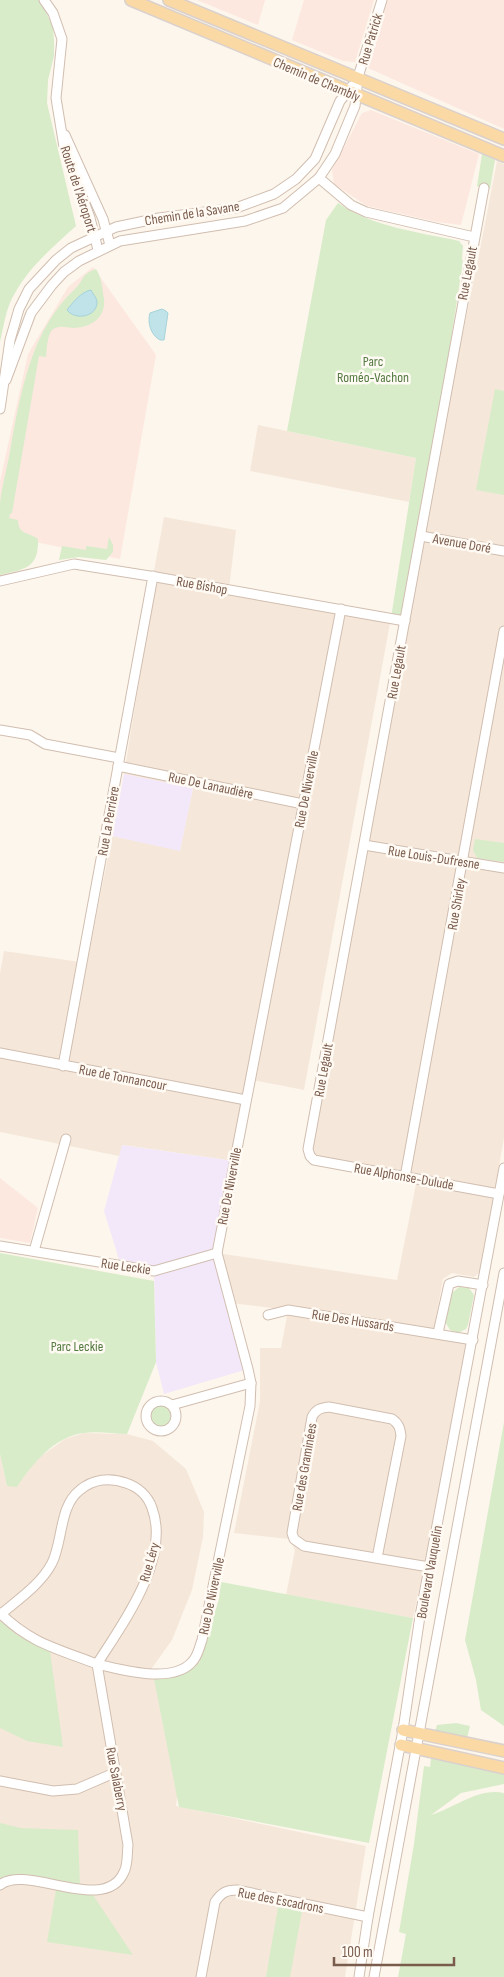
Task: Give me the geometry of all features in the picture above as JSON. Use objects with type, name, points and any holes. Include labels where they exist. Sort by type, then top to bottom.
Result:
[{"type":"main road","name":"Chemin de Chambly","points":[[130,0],[504,156]]},
{"type":"main road","name":"Chemin de Chambly","points":[[169,0],[504,138]]},
{"type":"main road","points":[[403,1730],[504,1751]]},
{"type":"main road","points":[[400,1745],[417,1747],[504,1768]]},
{"type":"street","name":"Route de l'Aéroport","points":[[44,0],[53,13],[62,39],[56,98],[64,147],[95,236],[98,250]]},
{"type":"street","name":"Rue Patrick","points":[[358,78],[382,0]]},
{"type":"street","name":"Chemin de la Savane","points":[[6,380],[12,328],[19,309],[29,289],[56,260],[71,248],[106,231],[124,225],[159,218],[236,208],[274,194],[296,179],[315,159],[340,101],[352,93],[358,78]]},
{"type":"street","name":"Chemin de la Savane","points":[[0,409],[6,380],[31,313],[64,272],[78,261],[120,241],[146,235],[245,221],[283,208],[319,178],[335,154],[355,106],[352,93]]},
{"type":"street","name":"Route de l'Aéroport","points":[[62,128],[106,231],[110,245]]},
{"type":"street","points":[[319,178],[351,205],[366,212],[474,237]]},
{"type":"street","name":"Rue Legault","points":[[310,1156],[308,1149],[484,188]]},
{"type":"street","name":"Avenue Doré","points":[[421,536],[504,551]]},
{"type":"street","name":"Rue Bishop","points":[[0,581],[74,564],[153,576],[405,621]]},
{"type":"street","name":"Rue La Perrière","points":[[63,1066],[153,576]]},
{"type":"street","name":"Rue De Niverville","points":[[97,1664],[157,1674],[183,1668],[192,1663],[202,1640],[248,1415],[251,1383],[216,1253],[341,609]]},
{"type":"street","name":"Rue Shirley","points":[[405,1177],[464,861],[504,631]]},
{"type":"street","name":"Rue De Lanaudière","points":[[0,730],[30,735],[45,744],[303,804]]},
{"type":"street","name":"Rue Louis-Dufresne","points":[[364,845],[504,868]]},
{"type":"street","name":"Rue de Tonnancour","points":[[0,1053],[246,1100]]},
{"type":"street","points":[[34,1251],[66,1139]]},
{"type":"street","name":"Rue Alphonse-Dulude","points":[[310,1156],[314,1160],[499,1194]]},
{"type":"street","name":"Boulevard Vauquelin","points":[[359,1977],[368,1917],[403,1730],[429,1568],[504,1168]]},
{"type":"street","name":"Rue Leckie","points":[[0,1246],[154,1271],[216,1253]]},
{"type":"street","name":"Boulevard Vauquelin","points":[[374,1977],[504,1273]]},
{"type":"street","points":[[438,1333],[449,1284],[458,1281],[483,1285]]},
{"type":"street","name":"Rue Des Hussards","points":[[268,1315],[288,1310],[473,1340]]},
{"type":"street","points":[[172,1405],[251,1383]]},
{"type":"street","name":"Rue des Graminées","points":[[377,1558],[401,1436],[400,1428],[398,1423],[392,1419],[329,1407],[322,1408],[315,1412],[312,1417],[292,1533],[294,1539],[304,1546],[429,1568]]},
{"type":"street","name":"Rue Léry","points":[[1,1613],[41,1579],[51,1564],[58,1548],[67,1509],[71,1499],[78,1491],[98,1480],[114,1480],[127,1483],[142,1492],[150,1502],[155,1516],[157,1534],[154,1553],[144,1584],[131,1610],[97,1664]]},
{"type":"street","points":[[1,1613],[14,1626],[36,1641],[97,1664]]},
{"type":"street","name":"Rue Salaberry","points":[[0,1885],[15,1879],[104,1890],[116,1884],[125,1871],[128,1845],[114,1773],[97,1664]]},
{"type":"street","points":[[0,1781],[53,1790],[77,1789],[114,1773]]},
{"type":"street","name":"Rue des Escadrons","points":[[201,1977],[215,1902],[220,1894],[228,1890],[237,1890],[368,1917]]},
{"type":"shaded area","points":[[197,0],[265,0],[258,25]]},
{"type":"shaded area","points":[[304,0],[374,0],[355,62],[343,61],[292,40]]},
{"type":"shaded area","points":[[388,0],[504,0],[504,129],[368,68]]},
{"type":"shaded area","points":[[371,110],[479,154],[461,225],[437,222],[367,206],[334,184],[332,170],[362,113]]},
{"type":"shaded area","points":[[497,161],[504,164],[504,1138],[480,1272],[474,1277],[452,1273],[443,1279],[433,1333],[472,1339],[413,1618],[286,1595],[295,1550],[289,1539],[234,1533],[260,1401],[260,1348],[281,1348],[288,1310],[231,1303],[217,1253],[397,1280],[418,1174],[319,1156],[314,1153],[313,1149],[364,845],[452,384]]},
{"type":"shaded area","points":[[93,267],[156,355],[120,559],[0,535],[0,481],[28,354],[68,287]]},
{"type":"shaded area","points":[[258,425],[416,458],[409,502],[250,471]]},
{"type":"shaded area","points":[[164,517],[236,530],[229,589],[391,618],[304,1090],[253,1080],[234,1161],[123,1145],[119,1156],[0,1132],[0,973],[4,951],[87,963],[112,836],[180,850],[193,788],[124,774],[156,577],[153,576]]},
{"type":"shaded area","points":[[124,774],[193,788],[180,851],[112,836]]},
{"type":"shaded area","points":[[122,1145],[234,1161],[217,1253],[248,1369],[164,1394],[156,1362],[154,1271],[121,1266],[104,1211]]},
{"type":"shaded area","points":[[0,1178],[38,1208],[30,1243],[0,1238]]},
{"type":"shaded area","points":[[84,1433],[127,1434],[153,1441],[186,1469],[204,1512],[203,1537],[192,1590],[172,1640],[152,1668],[178,1789],[176,1806],[366,1846],[345,1977],[0,1977],[0,1454],[7,1486],[17,1486],[37,1459],[65,1439]]},
{"type":"green space","points":[[0,0],[40,0],[53,27],[54,56],[48,80],[47,103],[76,226],[43,257],[21,283],[9,304],[0,342]]},
{"type":"green space","points":[[482,154],[495,160],[490,189],[477,186]]},
{"type":"green space","name":"Parc Roméo-Vachon","points":[[338,203],[366,218],[396,228],[459,241],[463,246],[463,261],[421,536],[405,621],[391,618],[416,458],[287,431],[326,220]]},
{"type":"green space","points":[[96,269],[101,280],[104,299],[103,311],[100,316],[87,326],[55,328],[49,336],[46,357],[39,356],[12,513],[9,518],[18,520],[18,525],[22,531],[38,539],[36,556],[33,562],[23,569],[0,575],[0,503],[23,386],[38,343],[48,323],[85,275]]},
{"type":"green space","points":[[495,389],[504,391],[504,495],[476,490]]},
{"type":"green space","points":[[109,537],[113,545],[113,552],[106,560],[79,557],[59,560],[62,546],[86,550],[86,546],[107,549]]},
{"type":"green space","points":[[475,839],[504,843],[504,862],[477,858],[473,850]]},
{"type":"green space","name":"Parc Leckie","points":[[0,1253],[154,1281],[156,1362],[127,1434],[89,1432],[63,1439],[45,1452],[17,1487],[7,1486],[0,1454]]},
{"type":"green space","points":[[459,1287],[469,1288],[474,1295],[468,1325],[466,1329],[458,1333],[450,1330],[446,1319],[452,1293]]},
{"type":"green space","points":[[160,1403],[168,1407],[172,1415],[168,1423],[160,1427],[152,1423],[148,1415],[152,1407]]},
{"type":"green space","points":[[504,1422],[504,1726],[481,1710],[476,1680],[465,1640]]},
{"type":"green space","points":[[221,1582],[413,1618],[369,1843],[179,1807],[154,1679],[199,1663],[219,1599]]},
{"type":"green space","points":[[0,1621],[17,1635],[50,1651],[63,1747],[27,1741],[0,1728]]},
{"type":"green space","points":[[456,1723],[470,1726],[467,1738],[435,1731],[437,1725]]},
{"type":"green space","points":[[433,1756],[504,1774],[504,1784],[461,1793],[431,1815],[476,1795],[495,1792],[504,1793],[504,1977],[398,1977],[406,1934],[399,1932],[414,1844],[424,1766],[430,1767]]},
{"type":"green space","points":[[0,1823],[21,1828],[78,1830],[80,1886],[0,1881]]},
{"type":"green space","points":[[56,1890],[93,1895],[133,1955],[47,1942]]},
{"type":"green space","points":[[278,1907],[302,1911],[290,1977],[266,1977]]},
{"type":"water","points":[[91,290],[97,301],[94,311],[85,316],[80,316],[67,310],[81,295]]},
{"type":"water","points":[[162,309],[168,313],[164,340],[160,340],[152,332],[149,325],[149,317],[150,313]]}]
